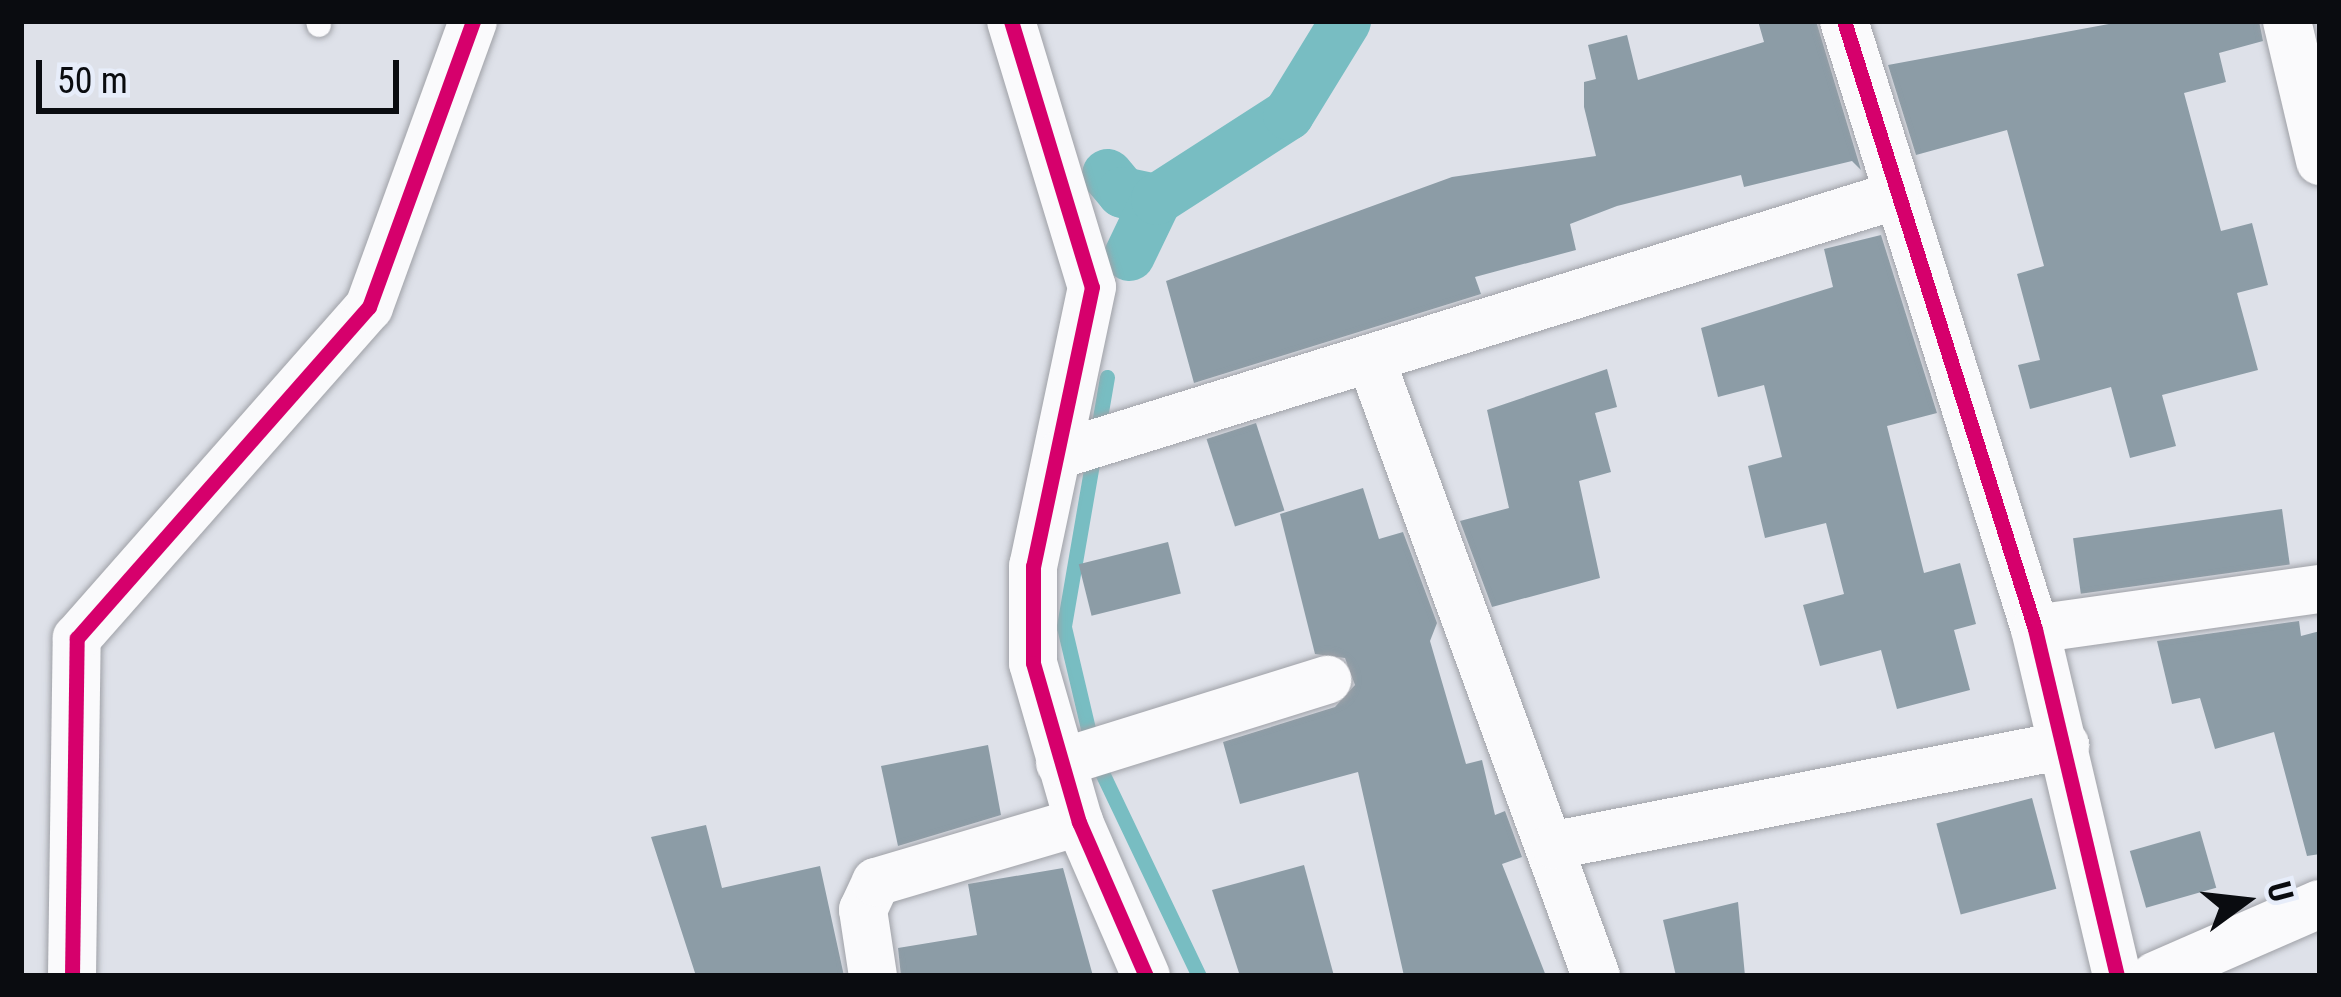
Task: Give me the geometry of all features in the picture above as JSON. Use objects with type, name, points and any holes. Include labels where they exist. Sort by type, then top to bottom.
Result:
[{"type":"street","points":[[72,976],[77,638],[369,307],[473,21]]},
{"type":"street","points":[[1011,21],[1089,253],[1093,445],[1030,608],[1081,754],[1079,822],[1146,976]]},
{"type":"street","points":[[1844,21],[1894,196],[2035,629],[2117,976]]},
{"type":"street","points":[[2287,21],[2320,161]]},
{"type":"street","points":[[1093,445],[1894,196]]},
{"type":"street","points":[[1371,360],[1555,845],[1596,976]]},
{"type":"street","points":[[2035,629],[2320,590]]},
{"type":"street","points":[[1081,754],[1327,680]]},
{"type":"street","points":[[1555,845],[2065,745]]},
{"type":"street","points":[[873,976],[863,910],[876,882],[1079,822]]},
{"type":"street","points":[[2155,976],[2320,904]]},
{"type":"building","points":[[1758,21],[1816,21],[1861,170],[1852,161],[1744,187],[1741,175],[1617,206],[1570,224],[1576,250],[1475,277],[1481,294],[1194,383],[1166,281],[1452,177],[1596,156],[1584,107],[1584,82],[1596,79],[1588,45],[1627,35],[1638,80],[1764,42]]},
{"type":"building","points":[[2125,21],[2259,21],[2263,41],[2219,53],[2226,82],[2184,93],[2221,231],[2252,223],[2268,285],[2237,293],[2258,370],[2162,395],[2176,446],[2130,458],[2111,387],[2030,409],[2018,365],[2040,360],[2017,274],[2044,266],[2007,130],[1916,155],[1888,65]]},
{"type":"building","points":[[1881,235],[1937,413],[1887,426],[1924,573],[1960,563],[1976,624],[1954,630],[1970,690],[1897,709],[1881,650],[1820,666],[1803,605],[1844,594],[1826,523],[1765,538],[1748,466],[1782,457],[1764,385],[1718,397],[1701,328],[1833,287],[1824,249]]},
{"type":"building","points":[[1607,369],[1617,407],[1595,413],[1611,472],[1579,481],[1600,578],[1492,607],[1460,521],[1509,508],[1487,410]]},
{"type":"building","points":[[1256,423],[1284,510],[1235,527],[1207,439]]},
{"type":"building","points":[[1363,488],[1379,539],[1403,532],[1437,623],[1430,641],[1466,764],[1482,760],[1495,815],[1505,811],[1522,857],[1502,864],[1546,976],[1404,976],[1358,772],[1240,804],[1223,742],[1335,707],[1355,685],[1345,658],[1315,654],[1280,514]]},
{"type":"building","points":[[2282,509],[2290,564],[2081,594],[2073,538]]},
{"type":"building","points":[[1168,542],[1181,593],[1092,616],[1079,564]]},
{"type":"building","points":[[2299,621],[2301,636],[2320,631],[2320,854],[2307,856],[2274,732],[2215,749],[2200,698],[2172,704],[2157,641]]},
{"type":"building","points":[[988,745],[1001,815],[898,846],[881,766]]},
{"type":"building","points":[[2032,798],[2056,889],[1961,914],[1936,824]]},
{"type":"building","points":[[706,825],[722,888],[820,866],[844,976],[696,976],[651,837]]},
{"type":"building","points":[[2200,831],[2216,888],[2146,908],[2130,851]]},
{"type":"building","points":[[1304,865],[1334,976],[1240,976],[1212,890]]},
{"type":"building","points":[[1063,868],[1093,976],[901,976],[898,948],[977,935],[968,884]]},
{"type":"building","points":[[1738,902],[1745,976],[1676,976],[1663,920]]},
{"type":"waterway","points":[[1129,255],[1156,199],[1288,114],[1345,21]]},
{"type":"waterway","points":[[1107,174],[1122,192],[1156,199]]},
{"type":"waterway","points":[[1107,377],[1064,627],[1095,758],[1199,976]]},
{"type":"cycle path","points":[[72,976],[77,638],[369,307],[473,21]]},
{"type":"cycle path","points":[[1011,21],[1092,287],[1033,566],[1033,663],[1079,822],[1146,976]]},
{"type":"cycle path","points":[[1844,21],[2035,629],[2117,976]]}]
